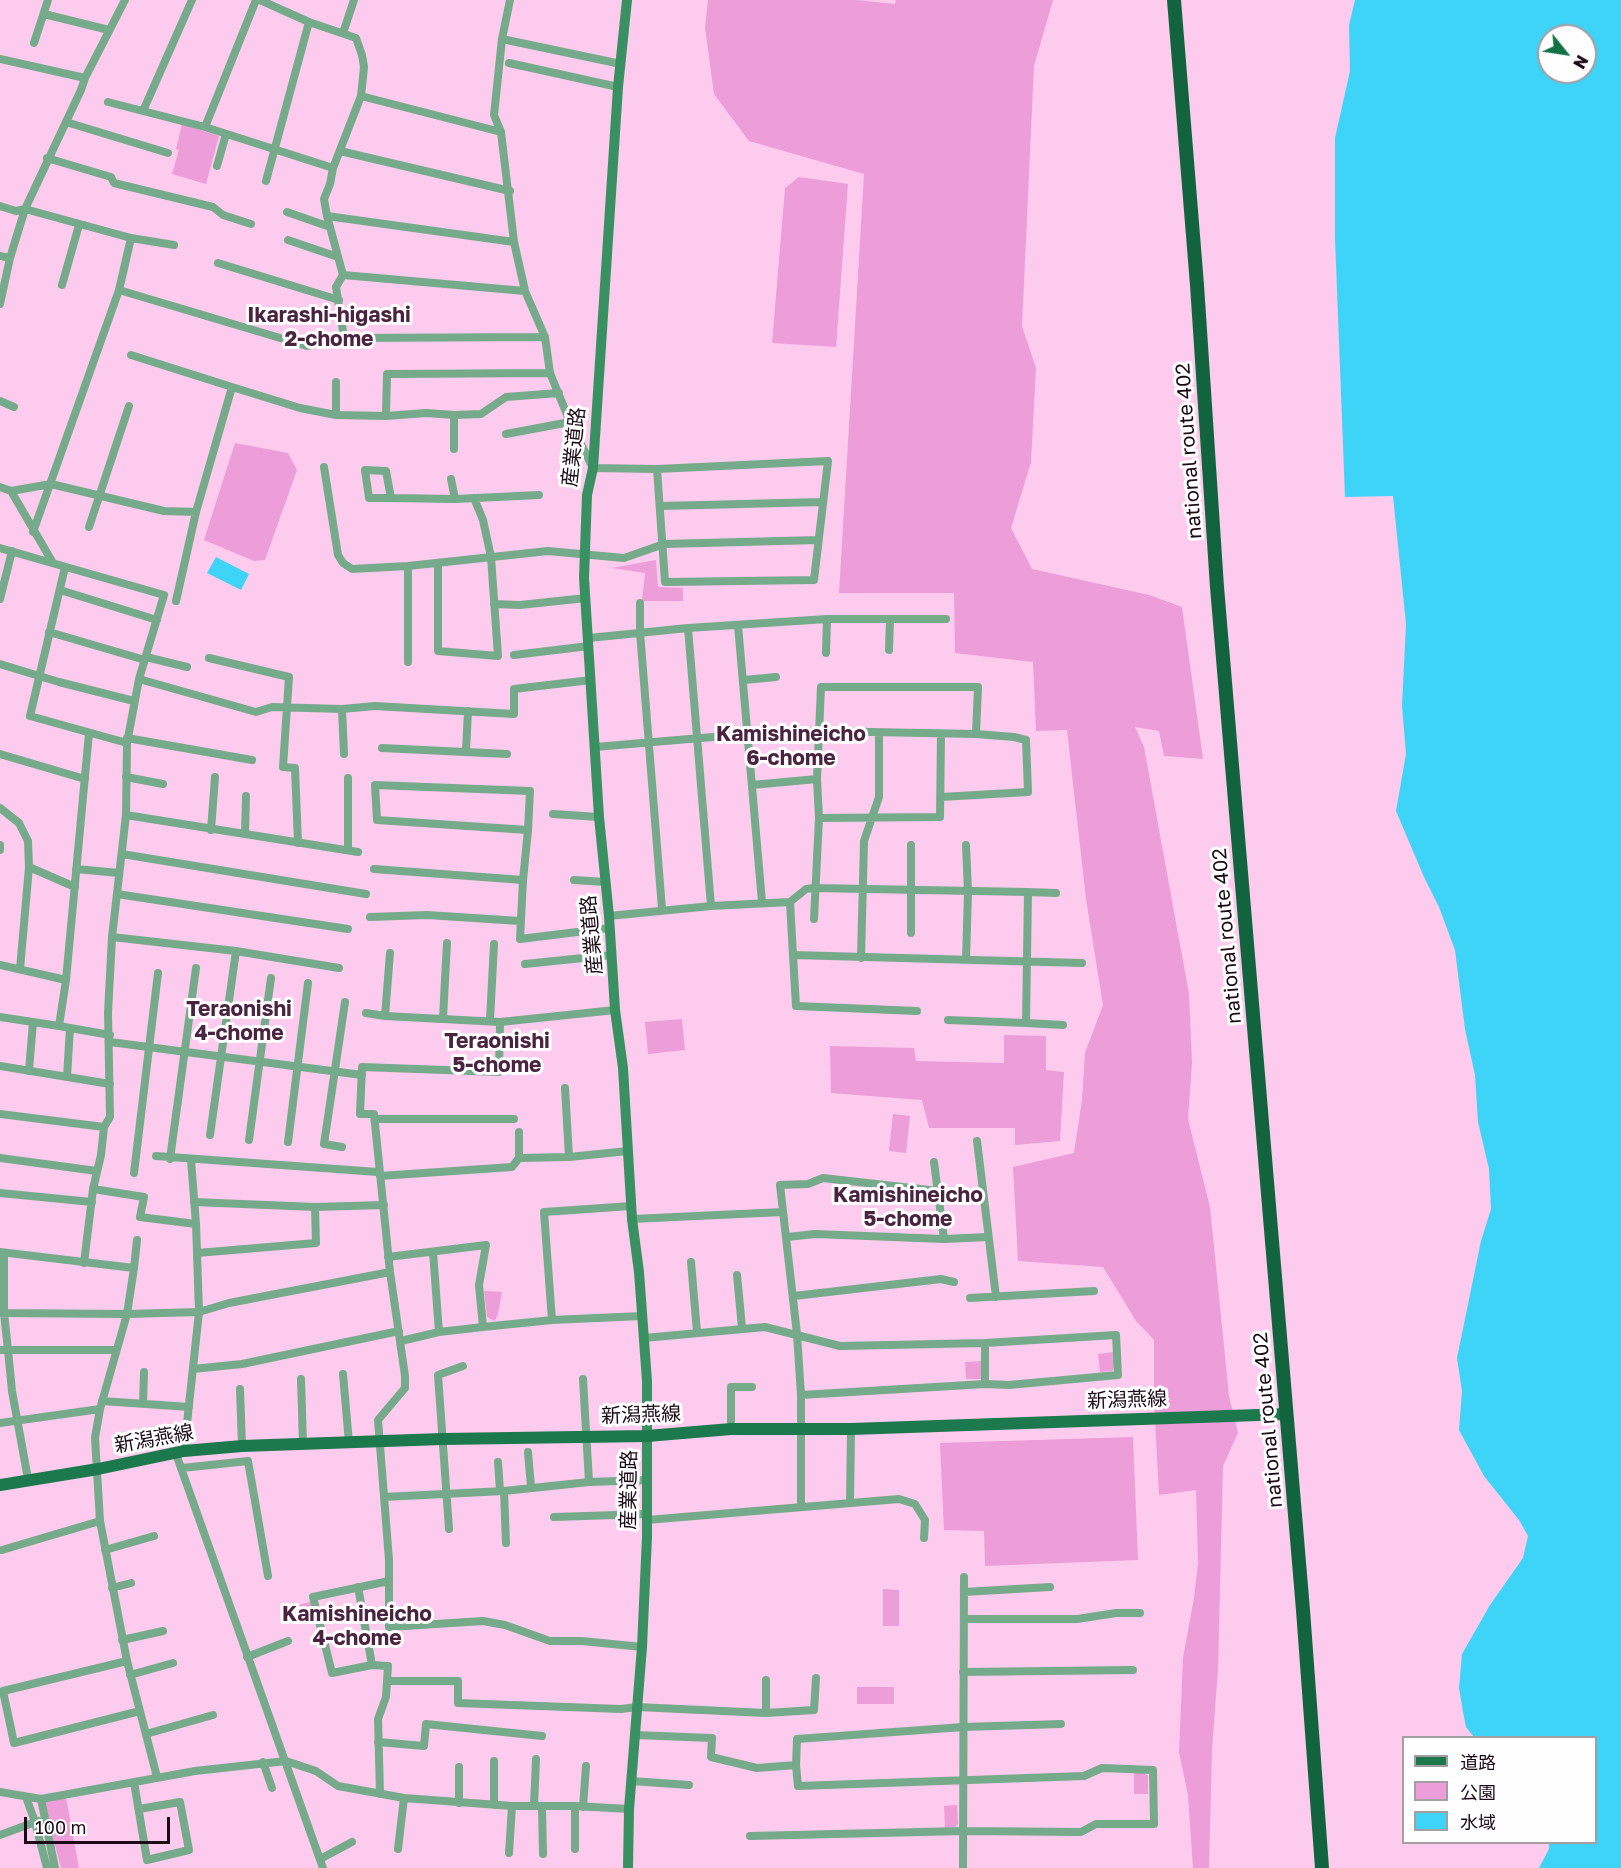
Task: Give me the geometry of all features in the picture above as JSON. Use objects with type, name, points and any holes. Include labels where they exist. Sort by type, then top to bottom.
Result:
[{"type":"highway","name":"national route 402","points":[[1174,0],[1197,285],[1218,599],[1287,1414],[1322,1868]]},
{"type":"main road","name":"新潟燕線","points":[[0,1485],[180,1453],[242,1446],[442,1439],[647,1436],[731,1430],[851,1429],[1287,1414]]},
{"type":"street","points":[[34,43],[48,0]]},
{"type":"street","points":[[0,304],[10,258],[25,209],[47,158],[124,0]]},
{"type":"street","points":[[143,111],[192,0]]},
{"type":"street","points":[[205,127],[258,0],[309,22],[356,38],[364,67],[362,96],[333,168],[324,199],[343,275],[336,287],[344,338]]},
{"type":"street","points":[[343,33],[354,0]]},
{"type":"street","points":[[510,0],[502,39],[494,115],[501,132],[510,191],[514,242],[525,291],[545,337],[550,372],[570,423],[593,468],[657,469],[828,461],[814,580],[665,582],[657,469]]},
{"type":"street","name":"産業道路","points":[[627,0],[618,87],[593,468],[587,495],[586,598],[599,817],[615,1010],[623,1068],[632,1219],[648,1381],[648,1480],[642,1647],[629,1809],[628,1868]]},
{"type":"street","points":[[44,14],[109,30]]},
{"type":"street","points":[[266,181],[309,22]]},
{"type":"street","points":[[502,39],[621,64]]},
{"type":"street","points":[[0,59],[85,78]]},
{"type":"street","points":[[508,63],[618,87]]},
{"type":"street","points":[[362,96],[501,132]]},
{"type":"street","points":[[108,102],[205,127],[333,168]]},
{"type":"street","points":[[66,122],[168,153]]},
{"type":"street","points":[[217,166],[226,134]]},
{"type":"street","points":[[340,151],[510,191]]},
{"type":"street","points":[[47,158],[111,177],[114,183],[213,207],[223,215],[251,224]]},
{"type":"street","points":[[0,206],[16,211],[25,209],[131,238],[174,245]]},
{"type":"street","points":[[287,212],[330,227]]},
{"type":"street","points":[[327,216],[514,242]]},
{"type":"street","points":[[62,285],[79,225]]},
{"type":"street","points":[[33,532],[119,290],[131,238]]},
{"type":"street","points":[[288,240],[338,257]]},
{"type":"street","points":[[0,256],[10,258]]},
{"type":"street","points":[[218,263],[339,300]]},
{"type":"street","points":[[343,275],[525,291]]},
{"type":"street","points":[[119,290],[307,346],[344,338],[545,337]]},
{"type":"street","points":[[131,355],[300,408],[336,415],[481,414],[506,397],[559,393]]},
{"type":"street","points":[[386,416],[387,374],[550,372]]},
{"type":"street","points":[[336,382],[336,415]]},
{"type":"street","points":[[176,601],[196,512],[232,387]]},
{"type":"street","points":[[0,401],[14,407]]},
{"type":"street","points":[[89,527],[129,406]]},
{"type":"street","points":[[454,415],[454,449]]},
{"type":"street","points":[[506,434],[570,423]]},
{"type":"street","points":[[324,467],[338,555],[343,563],[352,570],[548,551],[624,558],[664,544],[818,540]]},
{"type":"street","points":[[391,498],[386,471],[365,470],[369,498],[455,499],[539,495]]},
{"type":"street","points":[[451,479],[455,499]]},
{"type":"street","points":[[0,487],[11,491],[51,484],[164,511],[196,512]]},
{"type":"street","points":[[11,491],[53,563]]},
{"type":"street","points":[[438,563],[438,651],[498,656],[491,557],[483,520],[474,498]]},
{"type":"street","points":[[661,506],[822,502]]},
{"type":"street","points":[[0,548],[164,595],[139,680],[127,741],[126,815],[112,937],[108,1013],[110,1117],[104,1127],[93,1189],[84,1263]]},
{"type":"street","points":[[0,599],[12,551]]},
{"type":"street","points":[[408,566],[408,662]]},
{"type":"street","points":[[65,567],[30,716],[127,741],[252,760]]},
{"type":"street","points":[[60,590],[157,620]]},
{"type":"street","points":[[494,604],[520,605],[586,598]]},
{"type":"street","points":[[640,603],[640,632],[662,909]]},
{"type":"street","points":[[514,655],[640,632],[827,619],[946,618]]},
{"type":"street","points":[[826,653],[827,619]]},
{"type":"street","points":[[888,650],[890,619]]},
{"type":"street","points":[[738,625],[762,902]]},
{"type":"street","points":[[688,628],[711,906]]},
{"type":"street","points":[[49,632],[187,667]]},
{"type":"street","points":[[209,658],[289,677],[283,767],[295,768],[298,843]]},
{"type":"street","points":[[0,664],[134,701]]},
{"type":"street","points":[[744,680],[776,677]]},
{"type":"street","points":[[139,680],[256,712],[272,708],[342,709],[375,706],[514,714],[514,689],[591,680]]},
{"type":"street","points":[[814,919],[819,818],[817,779],[821,687],[978,687],[976,734]]},
{"type":"street","points":[[342,709],[344,754]]},
{"type":"street","points":[[466,751],[468,711]]},
{"type":"street","points":[[595,747],[748,734],[819,731],[976,734],[1026,740],[1028,792],[941,796]]},
{"type":"street","points":[[59,1026],[66,980],[89,733]]},
{"type":"street","points":[[861,958],[864,842],[879,797],[879,733]]},
{"type":"street","points":[[819,818],[939,817],[941,734]]},
{"type":"street","points":[[382,748],[507,754]]},
{"type":"street","points":[[0,754],[85,779]]},
{"type":"street","points":[[126,777],[163,784]]},
{"type":"street","points":[[210,830],[215,777]]},
{"type":"street","points":[[348,778],[348,850]]},
{"type":"street","points":[[752,785],[817,779]]},
{"type":"street","points":[[528,830],[377,820],[375,785],[530,791],[528,830],[520,921],[520,939],[610,928]]},
{"type":"street","points":[[245,834],[246,796]]},
{"type":"street","points":[[0,808],[19,823],[28,841],[29,867],[20,969]]},
{"type":"street","points":[[553,814],[599,817]]},
{"type":"street","points":[[126,815],[358,852]]},
{"type":"street","points":[[0,845],[0,850]]},
{"type":"street","points":[[911,845],[911,933]]},
{"type":"street","points":[[966,845],[968,892],[966,960]]},
{"type":"street","points":[[122,854],[366,894]]},
{"type":"street","points":[[29,867],[75,887]]},
{"type":"street","points":[[76,868],[119,873]]},
{"type":"street","points":[[374,869],[523,880]]},
{"type":"street","points":[[574,880],[605,882]]},
{"type":"street","points":[[609,916],[662,909],[790,902],[806,889],[814,888],[1056,893]]},
{"type":"street","points":[[1026,1023],[1028,892]]},
{"type":"street","points":[[117,894],[348,929]]},
{"type":"street","points":[[790,902],[796,1006],[917,1011]]},
{"type":"street","points":[[370,917],[427,915],[520,921]]},
{"type":"street","points":[[112,937],[236,951],[339,968]]},
{"type":"street","points":[[443,1018],[447,944]]},
{"type":"street","points":[[490,1020],[494,944]]},
{"type":"street","points":[[210,1135],[236,951]]},
{"type":"street","points":[[385,1016],[390,953]]},
{"type":"street","points":[[525,964],[612,955]]},
{"type":"street","points":[[793,955],[1082,963]]},
{"type":"street","points":[[0,965],[66,980]]},
{"type":"street","points":[[170,1159],[196,968]]},
{"type":"street","points":[[134,1173],[158,973]]},
{"type":"street","points":[[249,1140],[271,978]]},
{"type":"street","points":[[288,1142],[308,983]]},
{"type":"street","points":[[342,1147],[324,1144],[345,1002]]},
{"type":"street","points":[[366,1013],[500,1022],[615,1010]]},
{"type":"street","points":[[0,1017],[70,1028],[149,1047],[362,1075]]},
{"type":"street","points":[[948,1020],[1063,1025]]},
{"type":"street","points":[[29,1071],[33,1022]]},
{"type":"street","points":[[500,1022],[499,1072],[362,1067],[360,1114],[374,1114],[375,1119],[388,1257],[401,1341],[405,1388],[378,1420],[390,1627],[483,1621],[505,1625],[550,1641],[582,1641],[642,1647]]},
{"type":"street","points":[[68,1077],[70,1028]]},
{"type":"street","points":[[0,1066],[110,1083]]},
{"type":"street","points":[[565,1088],[569,1157]]},
{"type":"street","points":[[0,1114],[104,1127]]},
{"type":"street","points":[[375,1119],[513,1119]]},
{"type":"street","points":[[156,1156],[170,1159],[379,1174],[512,1167],[519,1158],[519,1132]]},
{"type":"street","points":[[977,1141],[996,1297]]},
{"type":"street","points":[[519,1158],[569,1157],[628,1151]]},
{"type":"street","points":[[0,1158],[97,1171]]},
{"type":"street","points":[[191,1160],[199,1312],[189,1407],[180,1453],[182,1468],[322,1868]]},
{"type":"street","points":[[934,1162],[944,1239]]},
{"type":"street","points":[[801,1506],[801,1395],[798,1334],[780,1185],[808,1184],[823,1178],[938,1191]]},
{"type":"street","points":[[93,1189],[144,1197],[140,1217],[196,1224]]},
{"type":"street","points":[[0,1193],[92,1202]]},
{"type":"street","points":[[194,1202],[315,1207],[384,1205]]},
{"type":"street","points":[[552,1320],[544,1212],[631,1206]]},
{"type":"street","points":[[197,1253],[316,1243],[315,1207]]},
{"type":"street","points":[[632,1219],[783,1212]]},
{"type":"street","points":[[787,1237],[815,1234],[944,1239],[988,1237]]},
{"type":"street","points":[[137,1240],[127,1314],[101,1405],[95,1438],[100,1521],[105,1550],[130,1675],[157,1777]]},
{"type":"street","points":[[388,1257],[486,1245],[479,1285],[483,1327]]},
{"type":"street","points":[[433,1252],[440,1332]]},
{"type":"street","points":[[28,1479],[4,1350],[2,1253],[134,1268]]},
{"type":"street","points":[[692,1262],[697,1332]]},
{"type":"street","points":[[2,1313],[199,1312],[229,1303],[390,1272]]},
{"type":"street","points":[[737,1275],[742,1328]]},
{"type":"street","points":[[794,1296],[941,1279],[954,1282]]},
{"type":"street","points":[[970,1298],[1094,1291]]},
{"type":"street","points":[[401,1341],[440,1332],[483,1327],[552,1320],[642,1316]]},
{"type":"street","points":[[644,1338],[765,1327],[840,1346],[985,1343],[1116,1335],[1118,1375],[1009,1386],[985,1384],[801,1395]]},
{"type":"street","points":[[193,1369],[242,1364],[399,1331]]},
{"type":"street","points":[[985,1343],[985,1384]]},
{"type":"street","points":[[4,1350],[116,1350]]},
{"type":"street","points":[[449,1529],[438,1375],[463,1366]]},
{"type":"street","points":[[143,1404],[144,1372]]},
{"type":"street","points":[[343,1374],[349,1443]]},
{"type":"street","points":[[301,1379],[303,1443]]},
{"type":"street","points":[[583,1379],[589,1482]]},
{"type":"street","points":[[731,1430],[731,1387],[752,1388]]},
{"type":"street","points":[[240,1389],[242,1446]]},
{"type":"street","points":[[0,1424],[101,1405],[143,1404],[189,1407]]},
{"type":"street","points":[[850,1502],[851,1429]]},
{"type":"street","points":[[528,1452],[531,1487]]},
{"type":"street","points":[[182,1468],[248,1461],[268,1576]]},
{"type":"street","points":[[498,1462],[506,1543]]},
{"type":"street","points":[[384,1497],[648,1480]]},
{"type":"street","points":[[554,1518],[647,1517],[899,1499],[915,1503],[925,1520],[924,1538]]},
{"type":"street","points":[[2,1550],[100,1521]]},
{"type":"street","points":[[105,1550],[154,1536]]},
{"type":"street","points":[[963,1868],[964,1577]]},
{"type":"street","points":[[380,1794],[378,1719],[386,1697],[388,1666],[372,1665],[332,1673],[313,1597],[389,1581]]},
{"type":"street","points":[[112,1588],[131,1583]]},
{"type":"street","points":[[358,1587],[372,1665]]},
{"type":"street","points":[[964,1592],[1050,1587]]},
{"type":"street","points":[[963,1618],[1077,1619],[1116,1613],[1140,1613]]},
{"type":"street","points":[[122,1640],[162,1631]]},
{"type":"street","points":[[247,1657],[288,1641]]},
{"type":"street","points":[[127,1661],[3,1691],[14,1743],[140,1711]]},
{"type":"street","points":[[130,1675],[173,1663]]},
{"type":"street","points":[[963,1672],[1133,1670]]},
{"type":"street","points":[[387,1681],[458,1682],[458,1703],[621,1709],[637,1707],[766,1713],[814,1710],[816,1678]]},
{"type":"street","points":[[766,1680],[766,1713]]},
{"type":"street","points":[[146,1734],[213,1715]]},
{"type":"street","points":[[378,1742],[424,1746],[426,1724],[542,1736]]},
{"type":"street","points":[[750,1836],[963,1831],[1082,1832],[1096,1824],[1154,1824],[1153,1770],[1102,1768],[1083,1776],[798,1786],[797,1738],[963,1727],[1061,1724]]},
{"type":"street","points":[[635,1735],[712,1738],[711,1757],[757,1768],[796,1765]]},
{"type":"street","points":[[536,1760],[543,1854]]},
{"type":"street","points":[[0,1792],[41,1799],[157,1777],[263,1762],[286,1761],[316,1771],[338,1786],[404,1798],[512,1806],[629,1809]]},
{"type":"street","points":[[494,1761],[494,1805]]},
{"type":"street","points":[[263,1762],[272,1788]]},
{"type":"street","points":[[459,1767],[459,1803]]},
{"type":"street","points":[[575,1849],[586,1767]]},
{"type":"street","points":[[631,1781],[689,1785]]},
{"type":"street","points":[[134,1782],[147,1860],[189,1850],[180,1802],[139,1809]]},
{"type":"street","points":[[26,1797],[35,1822],[46,1868]]},
{"type":"street","points":[[398,1849],[404,1798]]},
{"type":"street","points":[[41,1799],[55,1868]]},
{"type":"street","points":[[509,1853],[512,1806]]},
{"type":"street","points":[[0,1835],[45,1818]]},
{"type":"street","points":[[320,1859],[352,1842]]},
{"type":"green space","points":[[708,0],[857,0],[895,4],[896,0],[1053,0],[1034,66],[1022,326],[1036,368],[1031,462],[1011,528],[1032,569],[1149,595],[1182,607],[1203,759],[1164,756],[1159,731],[1135,727],[1144,747],[1189,994],[1192,1063],[1188,1119],[1210,1207],[1229,1396],[1238,1433],[1223,1466],[1218,1669],[1212,1750],[1209,1868],[1193,1868],[1188,1795],[1179,1752],[1183,1658],[1198,1563],[1196,1490],[1159,1495],[1154,1402],[1154,1340],[1136,1321],[1103,1267],[1018,1261],[1013,1167],[1074,1153],[1082,1100],[1085,1053],[1103,1005],[1086,899],[1067,730],[1036,731],[1033,662],[955,653],[954,593],[839,593],[864,174],[749,141],[714,94],[705,28]]},
{"type":"green space","points":[[182,124],[219,136],[206,184],[172,174],[179,150],[176,149]]},
{"type":"green space","points":[[799,177],[848,184],[836,347],[772,343],[785,188]]},
{"type":"green space","points":[[235,443],[288,453],[297,470],[265,560],[254,561],[204,540]]},
{"type":"green space","points":[[656,560],[658,587],[683,588],[683,601],[642,601],[645,573],[612,568]]},
{"type":"green space","points":[[682,1019],[685,1050],[648,1054],[645,1022]]},
{"type":"green space","points":[[1004,1035],[1046,1036],[1046,1070],[1064,1072],[1060,1141],[1015,1145],[1015,1128],[929,1128],[922,1100],[831,1093],[830,1046],[914,1048],[916,1061],[1004,1063]]},
{"type":"green space","points":[[893,1114],[910,1116],[906,1153],[889,1151]]},
{"type":"green space","points":[[484,1291],[502,1292],[495,1321],[487,1317]]},
{"type":"green space","points":[[1114,1352],[1115,1367],[1112,1371],[1100,1372],[1098,1354]]},
{"type":"green space","points":[[983,1361],[981,1379],[966,1379],[965,1362]]},
{"type":"green space","points":[[1133,1437],[1138,1560],[985,1566],[984,1531],[944,1530],[940,1443]]},
{"type":"green space","points":[[883,1589],[899,1590],[899,1626],[883,1626]]},
{"type":"green space","points":[[310,1602],[315,1616],[297,1621],[294,1606]]},
{"type":"green space","points":[[857,1687],[894,1687],[894,1704],[857,1704]]},
{"type":"green space","points":[[1134,1773],[1144,1773],[1148,1776],[1148,1794],[1134,1794]]},
{"type":"green space","points":[[66,1797],[79,1868],[61,1868],[43,1801]]},
{"type":"green space","points":[[957,1805],[958,1824],[955,1827],[945,1828],[944,1806]]},
{"type":"water","points":[[1355,0],[1621,0],[1621,1868],[1539,1868],[1549,1849],[1549,1844],[1597,1844],[1597,1736],[1473,1736],[1466,1727],[1459,1688],[1462,1654],[1490,1605],[1523,1558],[1528,1536],[1519,1520],[1484,1476],[1459,1430],[1462,1391],[1457,1358],[1481,1241],[1491,1209],[1489,1169],[1478,1122],[1475,1075],[1465,1029],[1455,950],[1439,907],[1396,811],[1406,754],[1402,706],[1406,624],[1393,496],[1345,497],[1335,238],[1335,138],[1350,71],[1349,25]]},
{"type":"water","points":[[216,557],[249,574],[241,590],[207,573]]},
{"type":"district","name":"Ikarashi-higashi 2-chome","points":[[329,327]]},
{"type":"district","name":"Kamishineicho 6-chome","points":[[791,746]]},
{"type":"district","name":"Teraonishi 4-chome","points":[[239,1021]]},
{"type":"district","name":"Teraonishi 5-chome","points":[[497,1053]]},
{"type":"district","name":"Kamishineicho 5-chome","points":[[908,1207]]},
{"type":"district","name":"Kamishineicho 4-chome","points":[[357,1626]]}]
